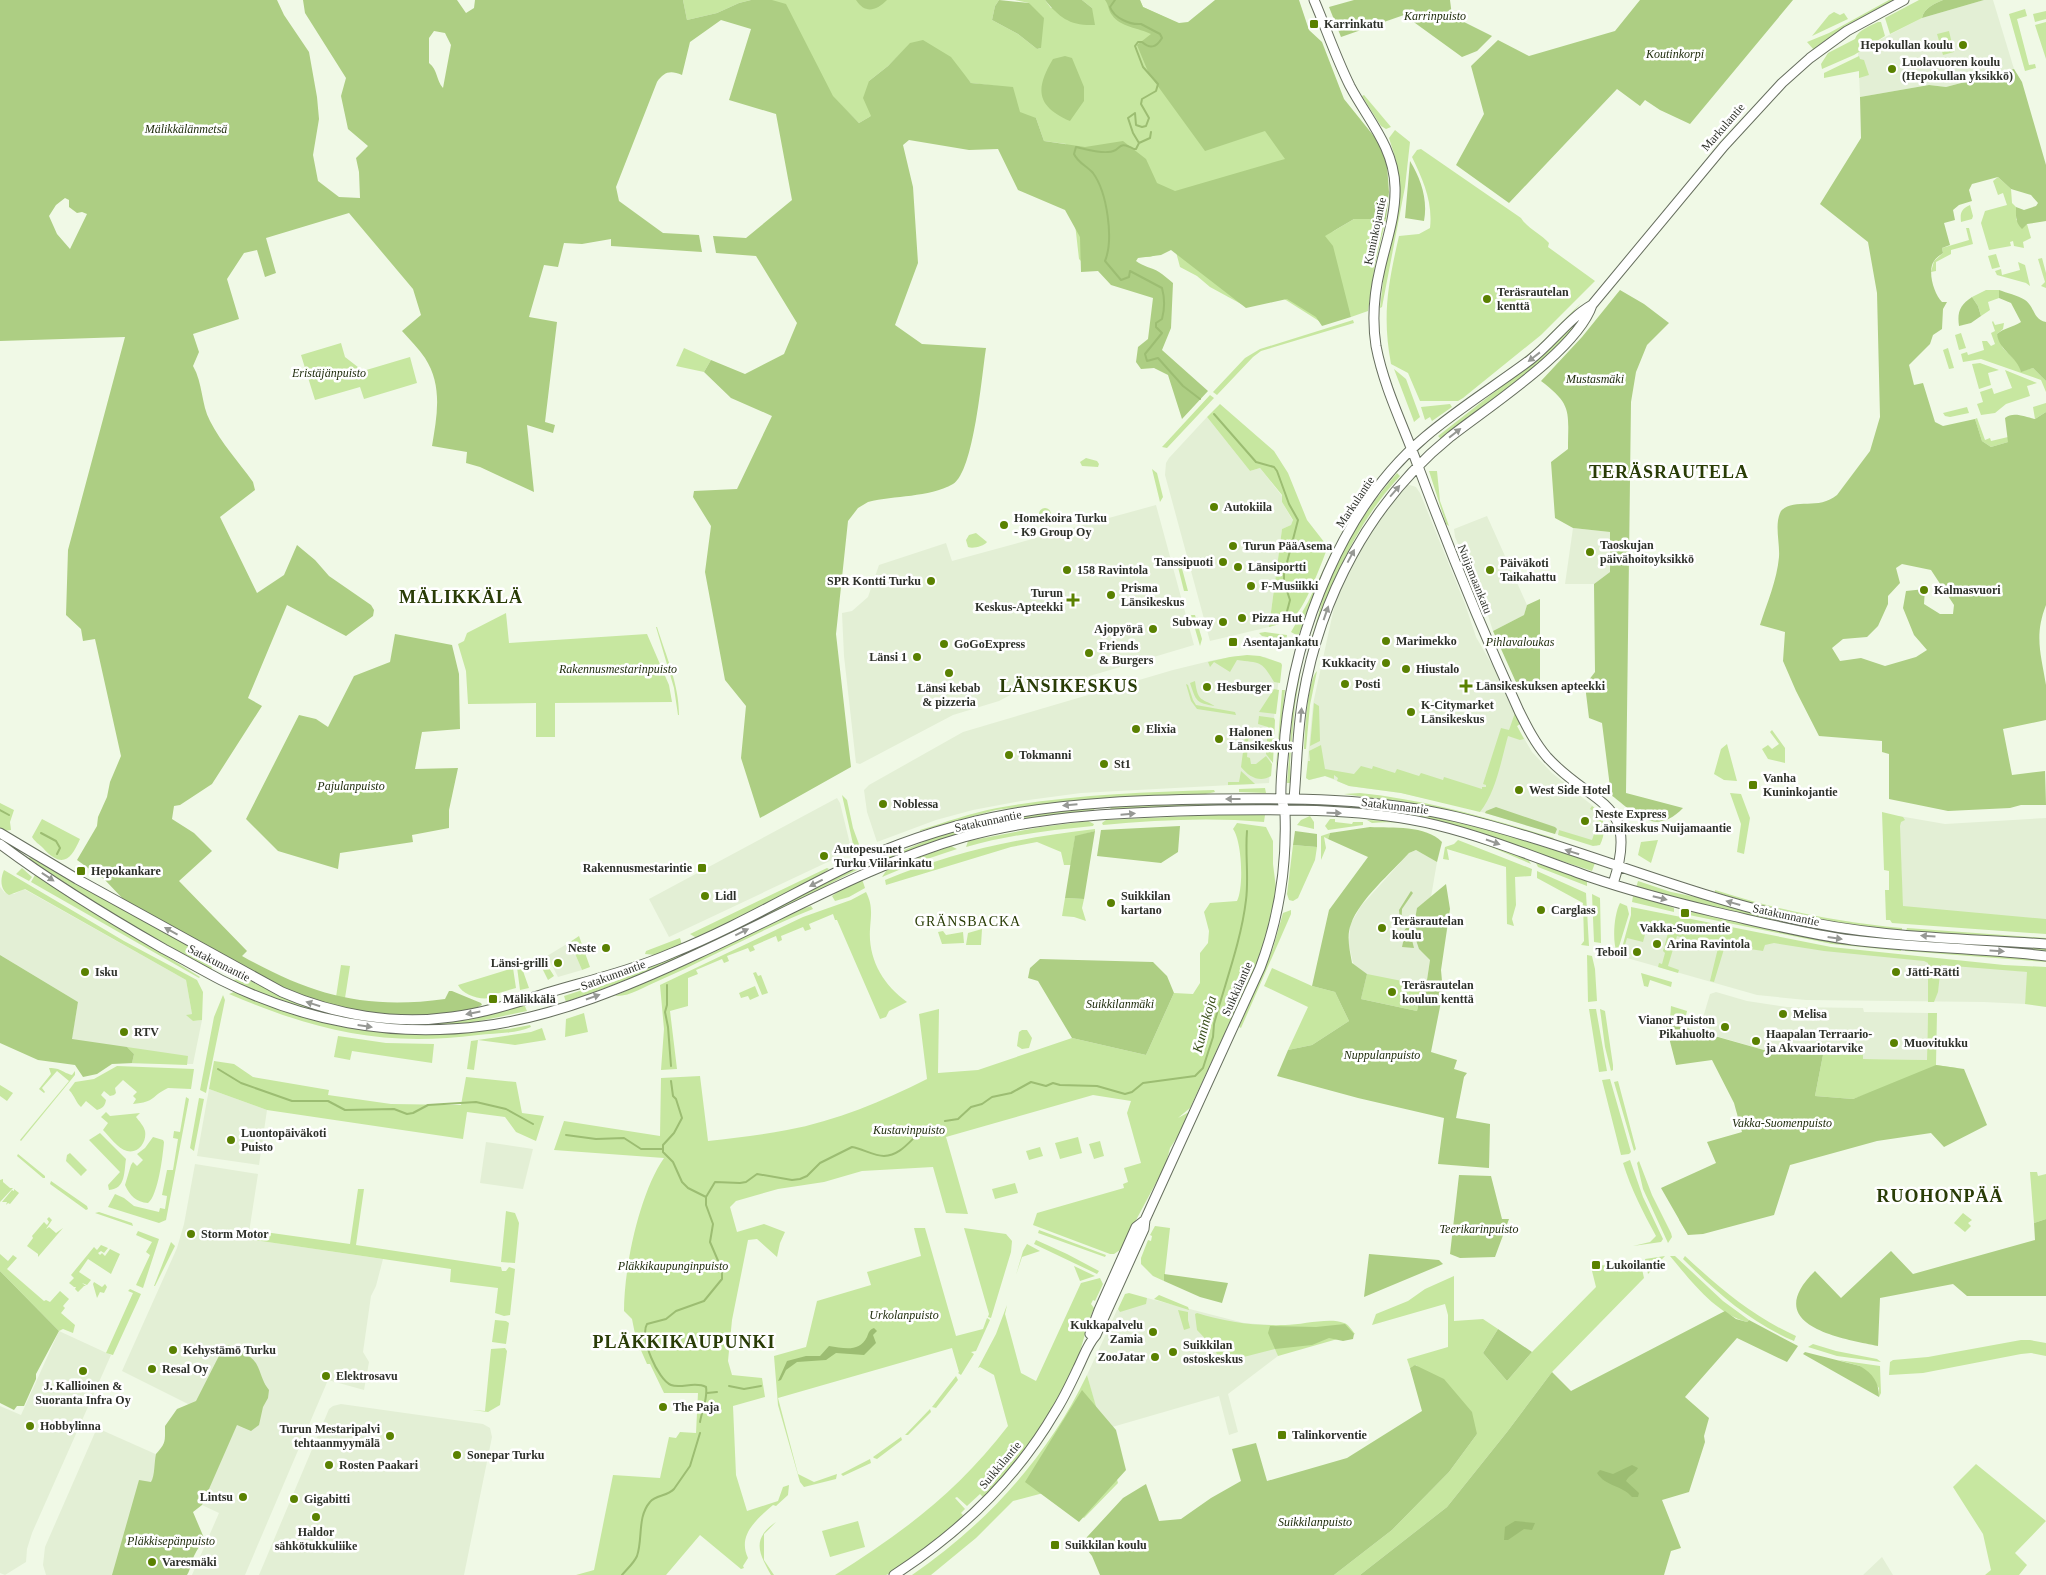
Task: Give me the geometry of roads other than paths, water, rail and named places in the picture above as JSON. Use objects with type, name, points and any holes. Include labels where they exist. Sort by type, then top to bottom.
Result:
[{"type":"main road","name":"Kuninkojantie","points":[[1314,0],[1348,81],[1382,138],[1392,164],[1395,185],[1394,210],[1376,285],[1373,320],[1379,359],[1412,450]]},
{"type":"main road","name":"Markulantie","points":[[1281,799],[1286,726],[1294,677],[1305,636],[1320,592],[1338,555],[1362,511],[1377,489],[1412,450],[1443,423],[1536,355],[1583,310],[1592,305],[1724,146],[1782,83],[1810,58],[1847,31],[1904,0]]},
{"type":"main road","name":"Markulantie","points":[[1294,799],[1304,690],[1319,632],[1332,594],[1348,561],[1388,499],[1418,465],[1450,437],[1535,371],[1571,336],[1589,314],[1592,305]]},
{"type":"main road","name":"Nuijamaankatu","points":[[1412,450],[1439,524],[1483,632],[1529,732],[1547,757],[1606,806],[1617,820],[1622,840],[1613,884]]},
{"type":"main road","name":"Satakunnantie","points":[[0,833],[65,872],[282,992],[309,1003],[342,1012],[377,1018],[419,1020],[453,1017],[484,1011],[656,959],[743,921],[868,858],[919,838],[963,824],[1020,812],[1098,803],[1193,799],[1294,799],[1356,802],[1439,813],[1500,829],[1756,910],[1829,926],[1904,935],[2046,944]]},
{"type":"main road","points":[[1281,799],[1285,811]]},
{"type":"main road","points":[[1285,811],[1294,799]]},
{"type":"main road","name":"Satakunnantie","points":[[0,844],[104,915],[211,975],[284,1007],[346,1023],[393,1029],[444,1029],[484,1026],[530,1017],[622,986],[702,952],[876,869],[966,837],[1023,825],[1143,813],[1285,811],[1373,815],[1431,824],[1471,834],[1613,884],[1706,910],[1825,936],[2046,956]]},
{"type":"main road","name":"Suikkilantie","points":[[894,1575],[929,1551],[962,1524],[1016,1467],[1054,1413],[1072,1382],[1090,1342],[1090,1335],[1099,1310],[1136,1227],[1145,1220],[1232,1031],[1271,940],[1282,884],[1285,811]]},
{"type":"waterway","name":"Kuninkoja","points":[[1115,0],[1110,7],[1115,14],[1127,22],[1141,24],[1160,34],[1162,38],[1153,46],[1148,46],[1142,42],[1138,42],[1135,46],[1143,67],[1158,84],[1156,91],[1142,99],[1141,104],[1149,118],[1146,126],[1142,127],[1136,125],[1135,113],[1128,118],[1139,143],[1136,149],[1124,145],[1115,150],[1104,152],[1076,147],[1074,154],[1093,173],[1102,192],[1109,228],[1108,252],[1105,261],[1121,280],[1129,277],[1130,271],[1162,288],[1164,311],[1162,319],[1156,323],[1156,327],[1162,333],[1145,354],[1147,361],[1158,358],[1183,386],[1200,399]]},
{"type":"waterway","points":[[1139,143],[1150,138],[1151,132]]},
{"type":"waterway","name":"Kuninkoja","points":[[1214,414],[1256,462],[1274,467],[1289,504],[1298,520],[1284,574],[1284,582],[1290,600],[1285,619]]},
{"type":"waterway","points":[[0,810],[9,815]]},
{"type":"waterway","name":"Kuninkoja","points":[[945,1121],[958,1119],[971,1107],[982,1104],[992,1097],[1011,1093],[1031,1082],[1046,1086],[1053,1083],[1060,1085],[1097,1086],[1125,1094],[1132,1092],[1143,1083],[1195,1076],[1203,1068],[1213,1037],[1214,1024],[1244,916],[1247,891],[1247,831]]},
{"type":"waterway","points":[[41,833],[56,841],[60,848],[57,854]]},
{"type":"waterway","points":[[667,985],[665,1012],[671,1066]]},
{"type":"waterway","points":[[218,1069],[241,1083],[292,1101],[328,1101],[345,1110],[394,1109],[407,1114],[428,1105],[476,1102],[506,1109],[533,1124]]},
{"type":"waterway","points":[[671,1081],[673,1096],[676,1099],[682,1118],[674,1133],[663,1145],[663,1152],[673,1162],[682,1182],[688,1188],[706,1197]]},
{"type":"waterway","name":"Kuninkoja","points":[[700,1422],[706,1400],[706,1387],[702,1385],[675,1386],[666,1381],[651,1358],[645,1330],[647,1324],[666,1319],[676,1311],[704,1301],[722,1279],[722,1270],[710,1242],[713,1224],[706,1205],[706,1197],[715,1182],[746,1182],[757,1174],[792,1180],[800,1179],[807,1176],[820,1163],[852,1147],[880,1156],[891,1155],[898,1152],[930,1126]]},
{"type":"waterway","points":[[566,1135],[596,1139],[624,1138],[641,1149],[663,1149]]},
{"type":"waterway","points":[[729,1386],[744,1389],[761,1386]]},
{"type":"waterway","points":[[707,1393],[717,1392]]},
{"type":"waterway","name":"Kuninkoja","points":[[622,1575],[637,1556],[643,1514],[646,1508],[652,1500],[674,1489],[690,1466],[700,1433]]},
{"type":"place","name":"Karrinkatu","points":[[1314,24]]},
{"type":"place","name":"Hepokullan koulu","points":[[1963,45]]},
{"type":"place","name":"Luolavuoren koulu (Hepokullan yksikkö)","points":[[1892,69]]},
{"type":"place","name":"Teräsrautelan kenttä","points":[[1487,299]]},
{"type":"place","name":"Autokiila","points":[[1214,507]]},
{"type":"place","name":"Homekoira Turku - K9 Group Oy","points":[[1004,525]]},
{"type":"place","name":"Turun PääAsema","points":[[1233,546]]},
{"type":"place","name":"Taoskujan päivähoitoyksikkö","points":[[1590,552]]},
{"type":"place","name":"Tanssipuoti","points":[[1223,562]]},
{"type":"place","name":"Länsiportti","points":[[1238,567]]},
{"type":"place","name":"158 Ravintola","points":[[1067,570]]},
{"type":"place","name":"Päiväkoti Taikahattu","points":[[1490,570]]},
{"type":"place","name":"SPR Kontti Turku","points":[[931,581]]},
{"type":"place","name":"F-Musiikki","points":[[1251,586]]},
{"type":"place","name":"Kalmasvuori","points":[[1924,590]]},
{"type":"place","name":"Prisma Länsikeskus","points":[[1111,595]]},
{"type":"place","name":"Turun Keskus-Apteekki","points":[[1073,600]]},
{"type":"place","name":"Pizza Hut","points":[[1242,618]]},
{"type":"place","name":"Subway","points":[[1223,622]]},
{"type":"place","name":"Ajopyörä","points":[[1153,629]]},
{"type":"place","name":"Marimekko","points":[[1386,641]]},
{"type":"place","name":"Asentajankatu","points":[[1233,642]]},
{"type":"place","name":"GoGoExpress","points":[[944,644]]},
{"type":"place","name":"Friends & Burgers","points":[[1089,653]]},
{"type":"place","name":"Länsi 1","points":[[917,657]]},
{"type":"place","name":"Kukkacity","points":[[1386,663]]},
{"type":"place","name":"Hiustalo","points":[[1406,669]]},
{"type":"place","name":"Länsi kebab & pizzeria","points":[[949,673]]},
{"type":"place","name":"Posti","points":[[1345,684]]},
{"type":"place","name":"Länsikeskuksen apteekki","points":[[1466,686]]},
{"type":"place","name":"Hesburger","points":[[1207,687]]},
{"type":"place","name":"K-Citymarket Länsikeskus","points":[[1411,712]]},
{"type":"place","name":"Elixia","points":[[1136,729]]},
{"type":"place","name":"Halonen Länsikeskus","points":[[1219,739]]},
{"type":"place","name":"Tokmanni","points":[[1009,755]]},
{"type":"place","name":"St1","points":[[1104,764]]},
{"type":"place","name":"Vanha Kuninkojantie","points":[[1753,785]]},
{"type":"place","name":"West Side Hotel","points":[[1519,790]]},
{"type":"place","name":"Noblessa","points":[[883,804]]},
{"type":"place","name":"Neste Express Länsikeskus Nuijamaantie","points":[[1585,821]]},
{"type":"place","name":"Autopesu.net Turku Viilarinkatu","points":[[824,856]]},
{"type":"place","name":"Rakennusmestarintie","points":[[702,868]]},
{"type":"place","name":"Hepokankare","points":[[81,871]]},
{"type":"place","name":"Lidl","points":[[705,896]]},
{"type":"place","name":"Suikkilan kartano","points":[[1111,903]]},
{"type":"place","name":"Carglass","points":[[1541,910]]},
{"type":"place","name":"Vakka-Suomentie","points":[[1685,913]]},
{"type":"place","name":"Teräsrautelan koulu","points":[[1382,928]]},
{"type":"place","name":"Arina Ravintola","points":[[1657,944]]},
{"type":"place","name":"Neste","points":[[606,948]]},
{"type":"place","name":"Teboil","points":[[1637,952]]},
{"type":"place","name":"Länsi-grilli","points":[[558,963]]},
{"type":"place","name":"Isku","points":[[85,972]]},
{"type":"place","name":"Jätti-Rätti","points":[[1896,972]]},
{"type":"place","name":"Teräsrautelan koulun kenttä","points":[[1392,992]]},
{"type":"place","name":"Mälikkälä","points":[[493,999]]},
{"type":"place","name":"Melisa","points":[[1783,1014]]},
{"type":"place","name":"Vianor Puiston Pikahuolto","points":[[1725,1027]]},
{"type":"place","name":"RTV","points":[[124,1032]]},
{"type":"place","name":"Haapalan Terraario- ja Akvaariotarvike","points":[[1756,1041]]},
{"type":"place","name":"Muovitukku","points":[[1894,1043]]},
{"type":"place","name":"Luontopäiväkoti Puisto","points":[[231,1140]]},
{"type":"place","name":"Storm Motor","points":[[191,1234]]},
{"type":"place","name":"Lukoilantie","points":[[1596,1265]]},
{"type":"place","name":"Kukkapalvelu Zamia","points":[[1153,1332]]},
{"type":"place","name":"Kehystämö Turku","points":[[173,1350]]},
{"type":"place","name":"Suikkilan ostoskeskus","points":[[1173,1352]]},
{"type":"place","name":"ZooJatar","points":[[1155,1357]]},
{"type":"place","name":"Resal Oy","points":[[152,1369]]},
{"type":"place","name":"J. Kallioinen & Suoranta Infra Oy","points":[[83,1371]]},
{"type":"place","name":"Elektrosavu","points":[[326,1376]]},
{"type":"place","name":"The Paja","points":[[663,1407]]},
{"type":"place","name":"Hobbylinna","points":[[30,1426]]},
{"type":"place","name":"Talinkorventie","points":[[1282,1435]]},
{"type":"place","name":"Turun Mestaripalvi tehtaanmyymälä","points":[[390,1436]]},
{"type":"place","name":"Sonepar Turku","points":[[457,1455]]},
{"type":"place","name":"Rosten Paakari","points":[[329,1465]]},
{"type":"place","name":"Lintsu","points":[[243,1497]]},
{"type":"place","name":"Gigabitti","points":[[294,1499]]},
{"type":"place","name":"Haldor sähkötukkuliike","points":[[316,1517]]},
{"type":"place","name":"Suikkilan koulu","points":[[1055,1545]]},
{"type":"place","name":"Varesmäki","points":[[152,1562]]},
{"type":"district","name":"TERÄSRAUTELA","points":[[1669,472]]},
{"type":"district","name":"MÄLIKKÄLÄ","points":[[461,597]]},
{"type":"district","name":"LÄNSIKESKUS","points":[[1069,686]]},
{"type":"district","name":"GRÄNSBACKA","points":[[968,921]]},
{"type":"district","name":"RUOHONPÄÄ","points":[[1940,1196]]},
{"type":"district","name":"PLÄKKIKAUPUNKI","points":[[684,1342]]},
{"type":"park label","name":"Karrinpuisto","points":[[1435,16]]},
{"type":"park label","name":"Koutinkorpi","points":[[1675,54]]},
{"type":"park label","name":"Mälikkälänmetsä","points":[[186,129]]},
{"type":"park label","name":"Eristäjänpuisto","points":[[329,373]]},
{"type":"park label","name":"Mustasmäki","points":[[1595,379]]},
{"type":"park label","name":"Pihlavaloukas","points":[[1520,642]]},
{"type":"park label","name":"Rakennusmestarinpuisto","points":[[618,669]]},
{"type":"park label","name":"Pajulanpuisto","points":[[351,786]]},
{"type":"park label","name":"Suikkilanmäki","points":[[1120,1004]]},
{"type":"park label","name":"Nuppulanpuisto","points":[[1382,1055]]},
{"type":"park label","name":"Vakka-Suomenpuisto","points":[[1782,1123]]},
{"type":"park label","name":"Kustavinpuisto","points":[[909,1130]]},
{"type":"park label","name":"Teerikarinpuisto","points":[[1479,1229]]},
{"type":"park label","name":"Pläkkikaupunginpuisto","points":[[673,1266]]},
{"type":"park label","name":"Urkolanpuisto","points":[[904,1315]]},
{"type":"park label","name":"Suikkilanpuisto","points":[[1315,1522]]},
{"type":"park label","name":"Pläkkisepänpuisto","points":[[171,1541]]}]
